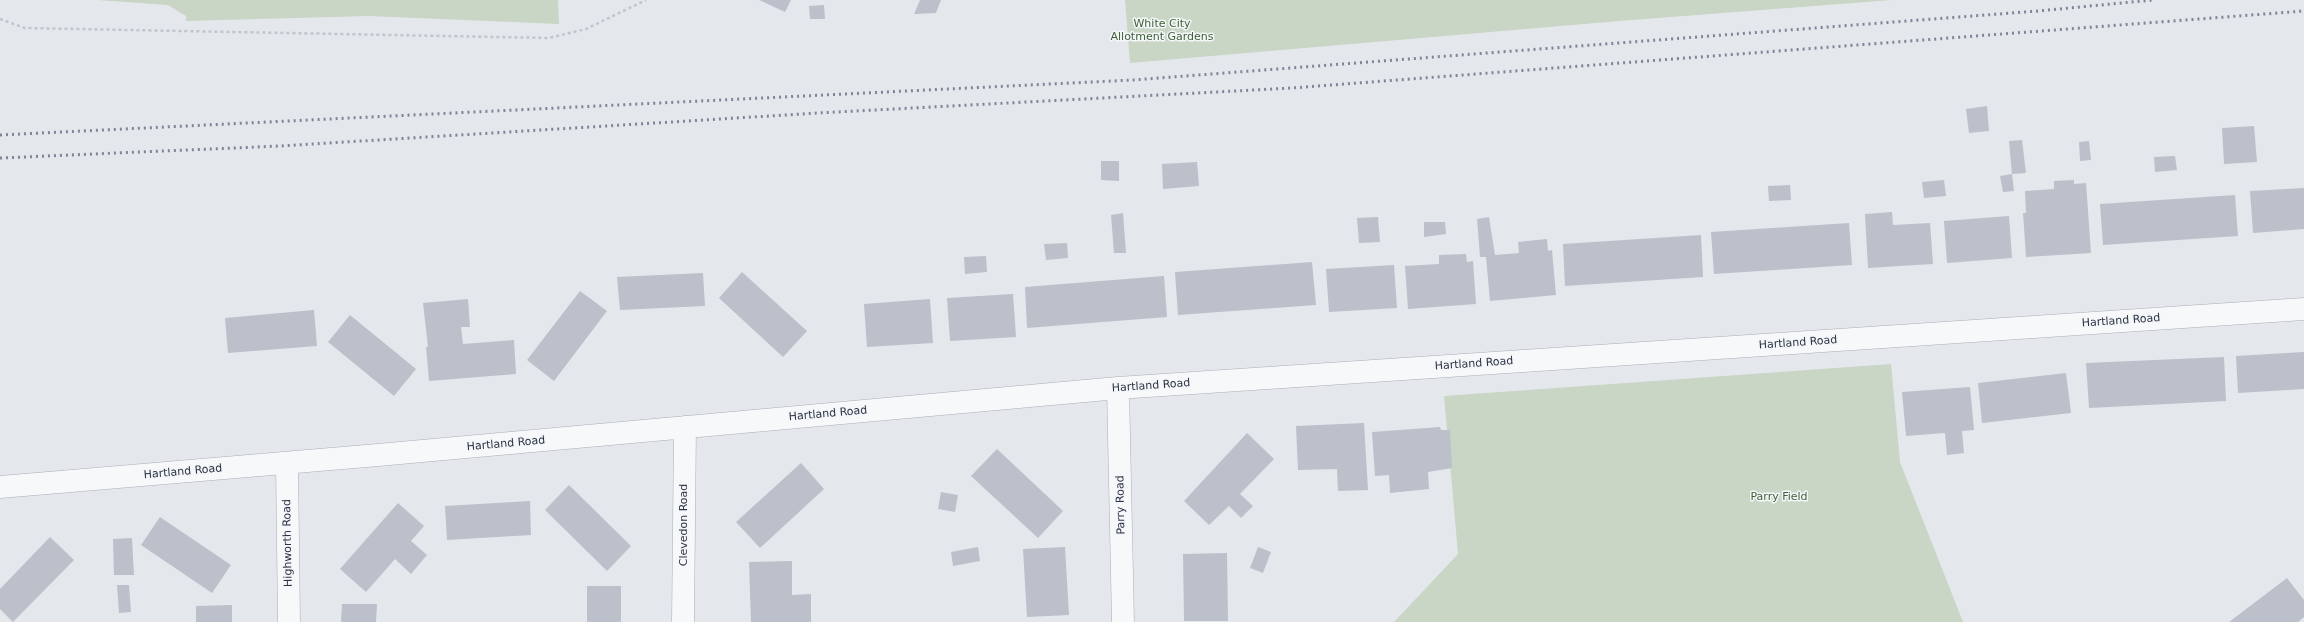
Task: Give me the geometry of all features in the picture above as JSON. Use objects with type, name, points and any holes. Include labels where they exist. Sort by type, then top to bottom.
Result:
[{"type":"street","name":"Hartland Road","points":[[0,487],[287,463],[1118,388],[2304,309]]},
{"type":"street","name":"Parry Road","points":[[1118,388],[1123,622]]},
{"type":"street","name":"Clevedon Road","points":[[683,622],[685,427]]},
{"type":"street","name":"Highworth Road","points":[[287,463],[290,622]]},
{"type":"path","points":[[0,19],[25,28],[549,38],[586,29],[646,0]]},
{"type":"green space","points":[[97,0],[558,0],[559,24],[369,16],[186,21],[186,16],[168,5]]},
{"type":"green space","name":"White City Allotment Gardens","points":[[1125,0],[1892,0],[1619,21],[1130,63]]},
{"type":"green space","name":"Parry Field","points":[[1891,364],[1900,462],[1963,622],[1394,622],[1458,554],[1444,396]]},
{"type":"building","points":[[759,0],[791,0],[785,12]]},
{"type":"building","points":[[920,0],[941,0],[936,13],[914,14]]},
{"type":"building","points":[[824,5],[825,19],[810,19],[809,6]]},
{"type":"building","points":[[1987,106],[1989,131],[1969,133],[1966,109]]},
{"type":"building","points":[[2254,126],[2257,162],[2224,164],[2222,128]]},
{"type":"building","points":[[2022,140],[2026,173],[2012,174],[2009,141]]},
{"type":"building","points":[[2089,141],[2091,160],[2080,161],[2079,142]]},
{"type":"building","points":[[2175,156],[2177,170],[2155,172],[2154,157]]},
{"type":"building","points":[[1101,161],[1119,161],[1119,181],[1101,180]]},
{"type":"building","points":[[1197,162],[1199,186],[1163,189],[1162,164]]},
{"type":"building","points":[[2012,174],[2014,191],[2003,192],[2000,176]]},
{"type":"building","points":[[1944,180],[1946,196],[1924,198],[1922,182]]},
{"type":"building","points":[[2074,180],[2074,184],[2086,183],[2091,253],[2026,257],[2023,213],[2026,213],[2025,191],[2054,189],[2054,181]]},
{"type":"building","points":[[1790,185],[1791,200],[1769,201],[1768,186]]},
{"type":"building","points":[[2304,188],[2304,229],[2253,233],[2250,191]]},
{"type":"building","points":[[2235,195],[2238,236],[2103,245],[2100,204]]},
{"type":"building","points":[[1892,212],[1893,225],[1930,223],[1933,264],[1868,268],[1865,214]]},
{"type":"building","points":[[1123,213],[1126,253],[1114,253],[1111,215]]},
{"type":"building","points":[[2009,216],[2012,258],[1947,263],[1944,221]]},
{"type":"building","points":[[1378,217],[1380,242],[1359,243],[1357,218]]},
{"type":"building","points":[[1489,217],[1495,255],[1519,253],[1518,242],[1547,239],[1548,251],[1552,250],[1556,295],[1490,301],[1486,257],[1480,257],[1477,219]]},
{"type":"building","points":[[1424,222],[1445,222],[1446,234],[1424,237]]},
{"type":"building","points":[[1849,223],[1852,265],[1714,274],[1711,232]]},
{"type":"building","points":[[1701,235],[1703,277],[1565,286],[1563,244]]},
{"type":"building","points":[[1067,243],[1068,258],[1046,260],[1044,244]]},
{"type":"building","points":[[1466,254],[1467,262],[1473,261],[1476,304],[1408,309],[1405,266],[1439,264],[1439,255]]},
{"type":"building","points":[[986,256],[987,272],[965,274],[964,257]]},
{"type":"building","points":[[1312,262],[1316,305],[1178,315],[1175,272]]},
{"type":"building","points":[[1394,265],[1397,308],[1329,312],[1326,269]]},
{"type":"building","points":[[742,272],[807,331],[783,357],[719,298]]},
{"type":"building","points":[[703,273],[705,306],[620,310],[617,277]]},
{"type":"building","points":[[1164,276],[1167,317],[1027,328],[1025,287]]},
{"type":"building","points":[[580,291],[607,311],[554,381],[527,360]]},
{"type":"building","points":[[1013,294],[1016,337],[950,341],[947,298]]},
{"type":"building","points":[[468,299],[470,327],[461,327],[463,344],[514,340],[516,374],[429,381],[426,347],[428,347],[423,303]]},
{"type":"building","points":[[930,299],[933,343],[867,347],[864,304]]},
{"type":"building","points":[[314,310],[317,346],[228,353],[225,318]]},
{"type":"building","points":[[350,315],[416,369],[394,396],[328,342]]},
{"type":"building","points":[[2304,352],[2304,389],[2238,393],[2236,356]]},
{"type":"building","points":[[2224,357],[2226,401],[2089,408],[2086,363]]},
{"type":"building","points":[[2066,373],[2071,413],[1982,423],[1978,383]]},
{"type":"building","points":[[1970,387],[1974,430],[1962,431],[1964,453],[1947,455],[1945,433],[1906,436],[1902,392]]},
{"type":"building","points":[[1364,423],[1368,490],[1338,491],[1337,469],[1298,470],[1296,426]]},
{"type":"building","points":[[1440,427],[1441,430],[1450,430],[1452,468],[1428,472],[1429,489],[1390,493],[1389,475],[1375,476],[1372,432]]},
{"type":"building","points":[[1247,433],[1274,459],[1240,494],[1253,506],[1241,518],[1229,506],[1209,525],[1184,501]]},
{"type":"building","points":[[997,449],[1063,511],[1038,538],[971,476]]},
{"type":"building","points":[[801,463],[824,489],[760,548],[736,522]]},
{"type":"building","points":[[569,485],[631,546],[607,571],[545,510]]},
{"type":"building","points":[[941,492],[958,495],[955,512],[938,509]]},
{"type":"building","points":[[530,501],[531,535],[447,540],[445,506]]},
{"type":"building","points":[[398,503],[424,526],[411,541],[427,555],[411,574],[395,559],[366,592],[340,569]]},
{"type":"building","points":[[160,517],[231,565],[212,593],[141,545]]},
{"type":"building","points":[[50,537],[74,560],[13,622],[0,609],[0,589]]},
{"type":"building","points":[[132,538],[134,575],[114,575],[113,539]]},
{"type":"building","points":[[978,547],[980,561],[953,566],[951,552]]},
{"type":"building","points":[[1065,547],[1069,615],[1027,617],[1023,549]]},
{"type":"building","points":[[1258,547],[1271,552],[1263,573],[1250,568]]},
{"type":"building","points":[[1227,553],[1228,621],[1184,621],[1183,554]]},
{"type":"building","points":[[792,561],[792,595],[811,594],[811,622],[751,622],[749,562]]},
{"type":"building","points":[[2287,578],[2304,600],[2304,617],[2298,622],[2229,622]]},
{"type":"building","points":[[117,585],[129,585],[131,612],[119,613]]},
{"type":"building","points":[[587,586],[621,586],[621,622],[587,622]]},
{"type":"building","points":[[342,604],[377,604],[376,622],[341,622]]},
{"type":"building","points":[[232,605],[232,622],[196,622],[196,606]]},
{"type":"railway","points":[[0,135],[1133,80],[2038,11],[2153,0]]},
{"type":"railway","points":[[0,158],[280,146],[818,113],[1292,88],[2304,11]]}]
